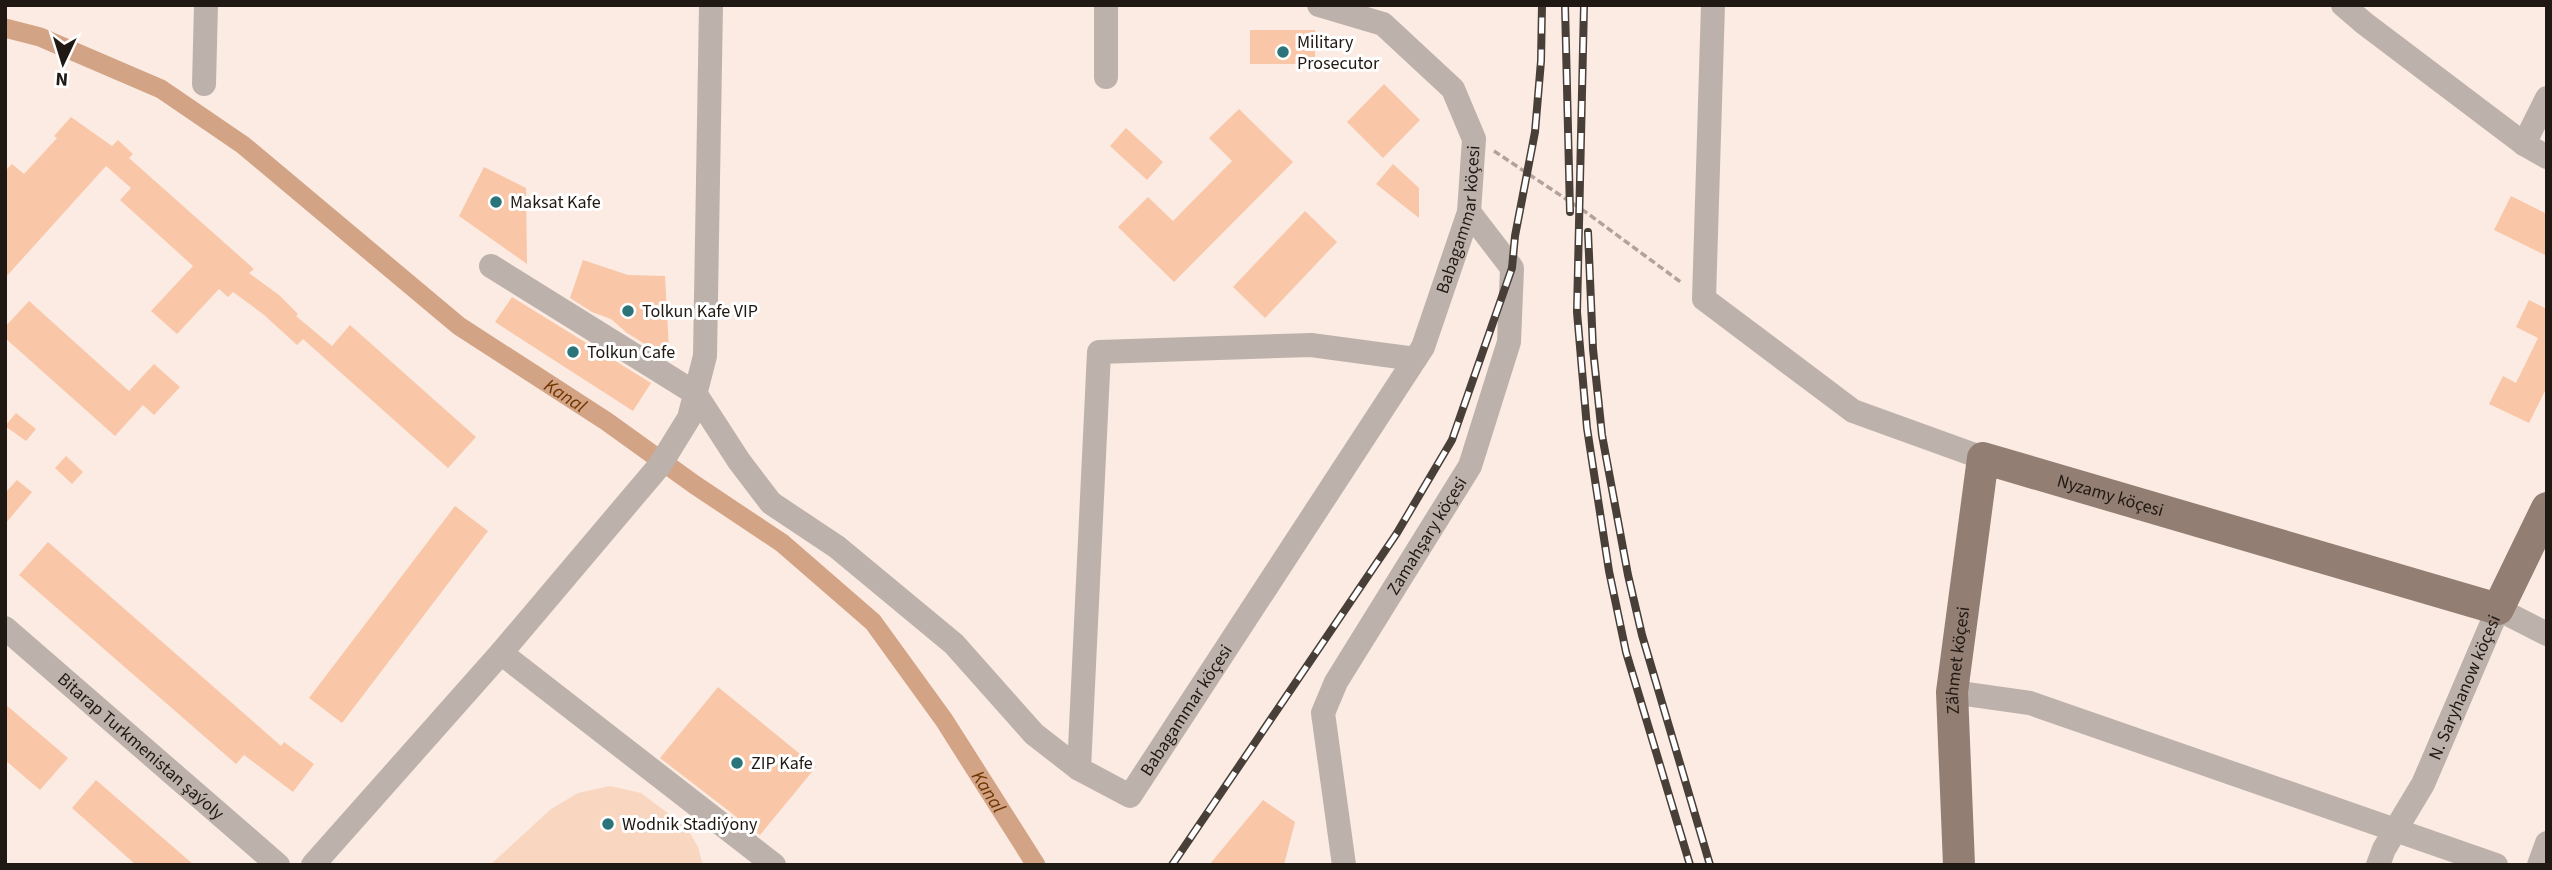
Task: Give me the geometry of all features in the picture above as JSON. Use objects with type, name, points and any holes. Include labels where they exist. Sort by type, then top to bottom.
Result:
[{"type":"main road","name":"Nyzamy köçesi","points":[[1983,458],[2498,608]]},
{"type":"main road","name":"Zähmet köçesi","points":[[1959,865],[1952,692],[1983,458]]},
{"type":"main road","name":"N. Saryhanow köçesi","points":[[2498,608],[2547,508]]},
{"type":"street","points":[[204,84],[206,5]]},
{"type":"street","points":[[313,865],[501,653],[660,465],[689,418],[705,356],[711,5]]},
{"type":"street","points":[[1106,5],[1106,77]]},
{"type":"street","name":"Babagammar köçesi","points":[[695,393],[739,461],[771,503],[837,547],[954,644],[1034,734],[1079,769],[1130,796],[1423,347],[1469,212],[1474,139],[1453,89],[1383,24],[1319,5]]},
{"type":"street","points":[[1704,299],[1713,5]]},
{"type":"street","points":[[2343,5],[2371,14],[2524,144],[2547,157]]},
{"type":"street","points":[[2524,144],[2547,98]]},
{"type":"street","name":"Zamahşary köçesi","points":[[1344,865],[1323,713],[1336,682],[1470,466],[1509,342],[1512,268],[1469,212]]},
{"type":"street","points":[[491,266],[695,393]]},
{"type":"street","name":"Nyzamy köçesi","points":[[1704,299],[1853,411],[1983,458]]},
{"type":"street","points":[[1079,769],[1099,352],[1311,345],[1415,359]]},
{"type":"street","name":"Nyzamy köçesi","points":[[2498,608],[2547,634]]},
{"type":"street","name":"N. Saryhanow köçesi","points":[[2378,865],[2423,784],[2498,608]]},
{"type":"street","name":"Bitarap Turkmenistan şaýoly","points":[[5,628],[278,865]]},
{"type":"street","points":[[501,653],[774,865]]},
{"type":"street","points":[[1952,692],[2030,703],[2496,865]]},
{"type":"street","points":[[2539,865],[2547,843]]},
{"type":"path","points":[[1474,139],[1587,213],[1704,299]]},
{"type":"shaded area","name":"Wodnik Stadiýony","points":[[610,786],[641,793],[673,817],[688,830],[698,847],[703,865],[490,865],[551,809],[578,793]]},
{"type":"building","name":"Military Prosecutor","points":[[1250,30],[1315,30],[1315,64],[1250,64]]},
{"type":"building","points":[[1384,84],[1420,120],[1383,158],[1347,122]]},
{"type":"building","points":[[1239,109],[1293,162],[1174,282],[1118,227],[1148,197],[1173,221],[1232,161],[1209,138]]},
{"type":"building","points":[[71,117],[112,146],[118,140],[133,154],[129,158],[254,269],[249,273],[279,295],[298,314],[296,316],[332,346],[350,325],[476,437],[448,468],[303,339],[297,345],[263,314],[233,292],[228,297],[219,289],[177,334],[151,311],[193,266],[120,200],[131,188],[106,166],[5,278],[5,171],[12,164],[24,174],[57,138],[54,136]]},
{"type":"building","points":[[1126,128],[1163,162],[1147,180],[1110,146]]},
{"type":"building","points":[[1393,164],[1419,188],[1419,218],[1376,184]]},
{"type":"building","name":"Maksat Kafe","points":[[484,167],[526,188],[527,264],[459,216]]},
{"type":"building","points":[[2511,196],[2547,214],[2547,256],[2494,230]]},
{"type":"building","points":[[1305,211],[1337,242],[1265,318],[1233,287]]},
{"type":"building","name":"Tolkun Kafe VIP","points":[[583,260],[628,275],[665,276],[669,350],[648,346],[611,319],[592,312],[570,298]]},
{"type":"building","name":"Tolkun Cafe","points":[[512,297],[651,383],[633,411],[495,322]]},
{"type":"building","points":[[2529,300],[2547,309],[2547,387],[2529,423],[2489,404],[2503,376],[2516,383],[2538,338],[2516,327]]},
{"type":"building","points":[[29,301],[129,391],[154,364],[180,387],[154,415],[143,405],[115,436],[5,338],[5,327]]},
{"type":"building","points":[[16,413],[36,429],[26,441],[5,426]]},
{"type":"building","points":[[66,456],[83,472],[72,484],[55,468]]},
{"type":"building","points":[[17,480],[32,492],[5,524],[5,493]]},
{"type":"building","points":[[455,506],[488,531],[342,723],[309,698]]},
{"type":"building","points":[[48,542],[281,746],[284,742],[314,764],[293,792],[244,755],[236,764],[19,575]]},
{"type":"building","name":"ZIP Kafe","points":[[718,687],[816,767],[760,835],[660,758]]},
{"type":"building","points":[[5,704],[68,758],[40,790],[5,760]]},
{"type":"building","points":[[96,780],[194,865],[136,865],[72,808]]},
{"type":"building","points":[[1263,800],[1295,822],[1284,865],[1209,865]]},
{"type":"waterway","name":"Kanal","points":[[5,28],[40,37],[161,89],[243,145],[459,326],[606,421],[782,543],[873,622],[944,720],[1036,865]]},
{"type":"railway","points":[[1172,865],[1397,533],[1452,440],[1512,268],[1515,236],[1535,132],[1542,5]]},
{"type":"railway","points":[[1565,5],[1570,212]]},
{"type":"railway","points":[[1584,5],[1577,312],[1587,428],[1609,571],[1626,652],[1690,865]]},
{"type":"railway","points":[[1588,232],[1593,349],[1602,435],[1628,575],[1642,635],[1710,865]]},
{"type":"place","name":"Military Prosecutor","points":[[1283,52]]},
{"type":"place","name":"Maksat Kafe","points":[[496,202]]},
{"type":"place","name":"Tolkun Kafe VIP","points":[[628,311]]},
{"type":"place","name":"Tolkun Cafe","points":[[573,352]]},
{"type":"place","name":"ZIP Kafe","points":[[737,763]]},
{"type":"place","name":"Wodnik Stadiýony","points":[[608,824]]}]
